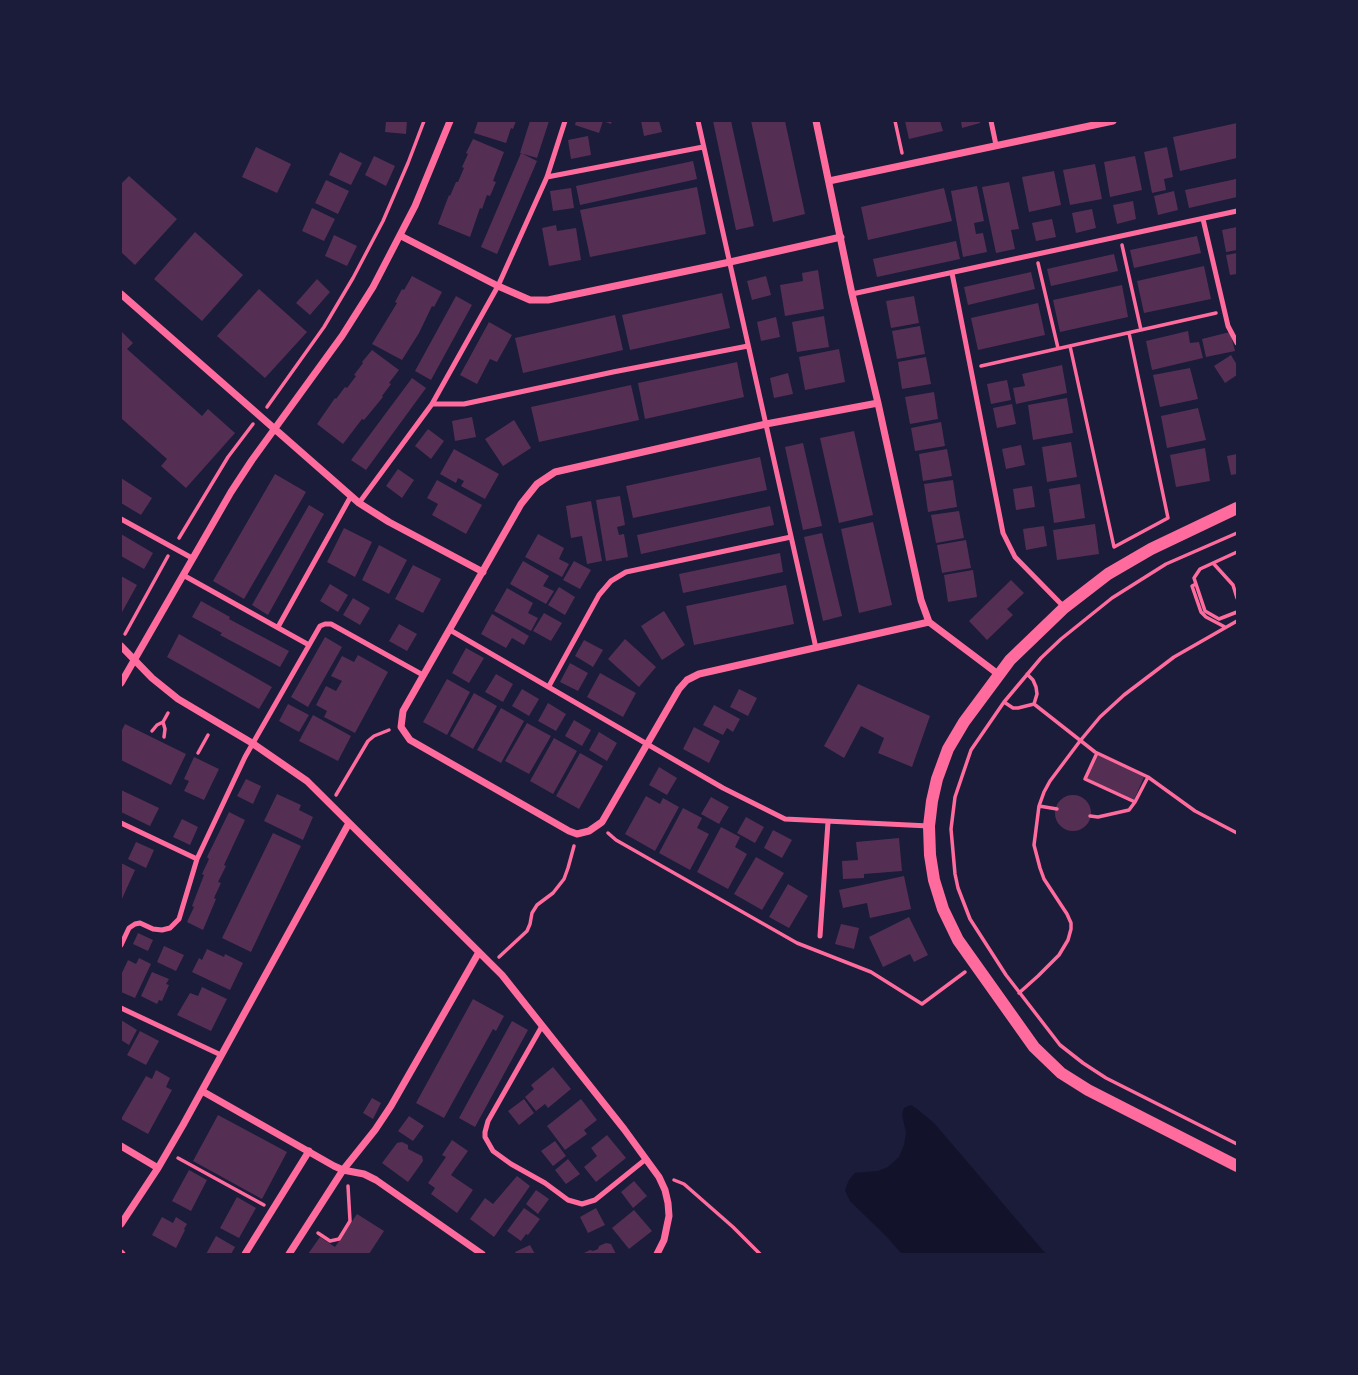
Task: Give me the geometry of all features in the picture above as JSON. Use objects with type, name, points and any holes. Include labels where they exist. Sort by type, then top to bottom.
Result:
[{"type":"street","points":[[121,683],[230,492],[373,287],[401,236],[450,121]]},
{"type":"street","points":[[816,121],[921,600],[929,622],[998,674]]},
{"type":"street","points":[[829,181],[1113,121]]},
{"type":"street","points":[[401,236],[530,300],[548,299],[841,237]]},
{"type":"street","points":[[122,298],[359,503],[483,572]]},
{"type":"street","points":[[878,403],[766,424],[555,472],[537,484],[521,504],[423,675],[403,711],[401,727],[411,740],[577,834],[589,831],[600,823],[646,743],[687,680],[699,674],[929,622]]},
{"type":"street","points":[[1237,508],[1151,549],[1108,574],[1064,608],[1010,660],[964,722],[948,749],[937,779],[929,826],[932,868],[943,909],[958,940],[1034,1047],[1061,1073],[1088,1090],[1237,1166]]},
{"type":"street","points":[[121,646],[152,678],[178,699],[294,770],[331,803],[492,964],[659,1177],[668,1203],[668,1228],[657,1254]]},
{"type":"street","points":[[121,1224],[158,1168],[202,1091],[349,822]]},
{"type":"street","points":[[289,1254],[344,1170],[394,1102],[479,952]]},
{"type":"street","points":[[202,1091],[344,1170],[359,1172],[376,1180],[482,1254]]},
{"type":"street","points":[[121,1146],[158,1168]]},
{"type":"street","points":[[245,1254],[309,1152]]},
{"type":"lane","points":[[359,503],[432,404],[498,286],[547,177],[565,121]]},
{"type":"lane","points":[[698,121],[816,648]]},
{"type":"lane","points":[[991,121],[996,145]]},
{"type":"lane","points":[[547,177],[703,147]]},
{"type":"lane","points":[[852,294],[1237,211]]},
{"type":"lane","points":[[1203,219],[1228,326],[1237,343]]},
{"type":"lane","points":[[952,273],[1003,533],[1015,557],[1064,608]]},
{"type":"lane","points":[[432,404],[464,404],[748,346]]},
{"type":"lane","points":[[278,627],[351,496]]},
{"type":"lane","points":[[121,519],[192,558]]},
{"type":"lane","points":[[549,686],[598,595],[611,581],[626,572],[791,537]]},
{"type":"lane","points":[[183,575],[309,645]]},
{"type":"lane","points":[[121,945],[129,928],[135,924],[162,930],[177,922],[184,908],[197,859],[253,743],[320,626],[331,624],[423,675]]},
{"type":"lane","points":[[450,630],[723,788],[785,819],[929,826]]},
{"type":"lane","points":[[121,822],[197,859]]},
{"type":"lane","points":[[820,936],[828,822]]},
{"type":"lane","points":[[121,1008],[221,1055]]},
{"type":"lane","points":[[542,1026],[485,1126],[485,1137],[493,1151],[568,1199],[582,1204],[595,1200],[646,1158]]},
{"type":"path","points":[[125,634],[228,457],[317,338],[353,278],[383,221],[424,121]]},
{"type":"path","points":[[895,121],[905,165]]},
{"type":"path","points":[[1121,236],[1141,330]]},
{"type":"path","points":[[1036,255],[1058,349]]},
{"type":"path","points":[[971,368],[1224,311]]},
{"type":"path","points":[[1070,346],[1114,547],[1168,518],[1129,333]]},
{"type":"path","points":[[1237,533],[1166,564],[1112,598],[1060,639],[1003,702],[980,735],[954,797],[951,829],[955,874],[970,919],[1018,993],[1060,1045],[1106,1077],[1237,1144]]},
{"type":"path","points":[[1237,552],[1200,569],[1194,578],[1205,611],[1219,618],[1237,612]]},
{"type":"path","points":[[1213,564],[1233,585],[1237,598]]},
{"type":"path","points":[[1196,584],[1192,586],[1201,612],[1225,628]]},
{"type":"path","points":[[1018,993],[1059,955],[1071,929],[1067,914],[1044,879],[1036,855],[1035,831],[1039,806],[1050,781],[1100,717],[1124,695],[1174,657],[1237,621]]},
{"type":"path","points":[[1027,674],[1036,687],[1034,704]]},
{"type":"path","points":[[1003,702],[1013,708],[1034,704]]},
{"type":"path","points":[[1034,704],[1097,753],[1147,777],[1195,811],[1237,833]]},
{"type":"path","points":[[152,731],[163,722],[168,713]]},
{"type":"path","points":[[163,722],[164,737]]},
{"type":"path","points":[[331,803],[369,741],[382,732],[401,727]]},
{"type":"path","points":[[198,753],[208,735]]},
{"type":"path","points":[[1097,753],[1085,779],[1135,802]]},
{"type":"path","points":[[1090,816],[1098,817],[1129,810],[1147,777]]},
{"type":"path","points":[[1039,806],[1056,809]]},
{"type":"path","points":[[600,823],[616,840],[797,943],[871,972],[922,1004],[976,965]]},
{"type":"path","points":[[492,964],[527,931],[537,905],[553,893],[564,878],[577,834]]},
{"type":"path","points":[[167,1152],[273,1210]]},
{"type":"path","points":[[672,1180],[684,1184],[760,1254]]},
{"type":"path","points":[[307,1226],[330,1241],[339,1239],[350,1221],[348,1185]]},
{"type":"shaded area","points":[[911,1105],[934,1123],[1046,1254],[902,1254],[850,1201],[845,1190],[855,1173],[878,1171],[888,1167],[899,1157],[906,1133],[902,1115],[904,1108]]},
{"type":"building","points":[[386,121],[407,121],[406,134],[385,132]]},
{"type":"building","points":[[478,121],[516,121],[506,143],[474,133]]},
{"type":"building","points":[[530,121],[549,121],[537,158],[520,153]]},
{"type":"building","points":[[576,121],[603,121],[599,133],[575,125]]},
{"type":"building","points":[[641,121],[659,121],[662,132],[644,136]]},
{"type":"building","points":[[713,121],[731,121],[754,226],[736,230]]},
{"type":"building","points":[[751,121],[785,121],[805,214],[773,222]]},
{"type":"building","points":[[905,121],[940,121],[943,131],[909,139]]},
{"type":"building","points":[[961,121],[980,121],[980,123],[962,128]]},
{"type":"building","points":[[1237,123],[1237,158],[1180,171],[1173,137]]},
{"type":"building","points":[[588,136],[591,155],[571,159],[568,140]]},
{"type":"building","points":[[473,139],[504,152],[493,181],[496,182],[482,209],[480,208],[470,237],[438,224],[449,195],[464,168],[462,167],[468,154],[466,153]]},
{"type":"building","points":[[256,147],[291,164],[277,193],[242,177]]},
{"type":"building","points":[[1167,147],[1173,177],[1164,179],[1166,190],[1152,193],[1144,152]]},
{"type":"building","points":[[340,152],[362,163],[351,185],[329,175]]},
{"type":"building","points":[[521,153],[537,161],[497,254],[481,247]]},
{"type":"building","points":[[374,156],[395,166],[386,186],[365,175]]},
{"type":"building","points":[[1135,156],[1142,190],[1110,197],[1104,162]]},
{"type":"building","points":[[693,161],[697,179],[580,205],[576,186]]},
{"type":"building","points":[[1095,164],[1102,199],[1070,205],[1063,170]]},
{"type":"building","points":[[1054,171],[1061,205],[1029,212],[1022,177]]},
{"type":"building","points":[[129,176],[177,219],[135,265],[121,252],[121,184]]},
{"type":"building","points":[[1237,179],[1237,197],[1189,208],[1185,190]]},
{"type":"building","points":[[326,180],[349,191],[338,214],[315,203]]},
{"type":"building","points":[[1009,182],[1019,229],[1011,230],[1015,249],[996,253],[982,187]]},
{"type":"building","points":[[977,186],[984,221],[974,223],[976,234],[983,233],[987,252],[963,257],[951,191]]},
{"type":"building","points":[[697,187],[706,234],[590,257],[580,210]]},
{"type":"building","points":[[571,188],[574,208],[553,211],[550,191]]},
{"type":"building","points":[[944,188],[952,221],[868,240],[861,207]]},
{"type":"building","points":[[1174,191],[1178,210],[1158,215],[1154,196]]},
{"type":"building","points":[[1133,201],[1136,219],[1117,224],[1113,205]]},
{"type":"building","points":[[312,208],[335,219],[324,241],[302,231]]},
{"type":"building","points":[[1092,209],[1096,228],[1076,233],[1072,213]]},
{"type":"building","points":[[1052,219],[1056,237],[1036,241],[1032,223]]},
{"type":"building","points":[[556,225],[557,231],[576,228],[581,260],[549,266],[542,228]]},
{"type":"building","points":[[1237,227],[1237,250],[1226,252],[1222,230]]},
{"type":"building","points":[[195,232],[243,275],[202,321],[154,279]]},
{"type":"building","points":[[334,235],[357,246],[347,266],[325,256]]},
{"type":"building","points":[[1197,236],[1201,253],[1134,268],[1130,250]]},
{"type":"building","points":[[956,241],[960,259],[877,277],[873,259]]},
{"type":"building","points":[[1237,253],[1237,274],[1230,275],[1226,255]]},
{"type":"building","points":[[1114,254],[1118,271],[1051,286],[1047,269]]},
{"type":"building","points":[[1204,266],[1211,299],[1144,313],[1137,281]]},
{"type":"building","points":[[818,270],[824,309],[785,316],[780,285],[803,281],[802,273]]},
{"type":"building","points":[[1031,272],[1035,289],[968,305],[964,287]]},
{"type":"building","points":[[412,276],[442,292],[402,360],[372,344]]},
{"type":"building","points":[[766,276],[771,295],[752,300],[747,281]]},
{"type":"building","points":[[317,279],[330,292],[310,315],[296,303]]},
{"type":"building","points":[[1122,285],[1128,317],[1060,332],[1053,300]]},
{"type":"building","points":[[259,289],[307,332],[265,378],[217,336]]},
{"type":"building","points":[[722,293],[730,328],[630,350],[622,315]]},
{"type":"building","points":[[456,296],[472,305],[431,380],[415,371]]},
{"type":"building","points":[[914,296],[919,323],[891,328],[886,301]]},
{"type":"building","points":[[1038,303],[1045,335],[978,350],[971,318]]},
{"type":"building","points":[[615,315],[623,350],[523,373],[515,338]]},
{"type":"building","points":[[824,316],[829,347],[797,352],[792,322]]},
{"type":"building","points":[[776,317],[780,337],[761,341],[757,322]]},
{"type":"building","points":[[489,322],[512,335],[497,362],[490,359],[477,384],[460,375]]},
{"type":"building","points":[[920,326],[925,354],[897,359],[892,331]]},
{"type":"building","points":[[121,331],[133,343],[127,349],[202,416],[208,409],[235,433],[186,488],[161,466],[167,459],[121,418]]},
{"type":"building","points":[[1188,331],[1190,343],[1199,342],[1203,358],[1152,370],[1146,341]]},
{"type":"building","points":[[1230,332],[1235,351],[1206,357],[1202,339]]},
{"type":"building","points":[[839,349],[845,382],[805,390],[799,357]]},
{"type":"building","points":[[372,350],[399,370],[383,397],[343,444],[317,424],[335,398],[356,376],[354,375]]},
{"type":"building","points":[[1231,355],[1237,365],[1237,375],[1225,383],[1214,366]]},
{"type":"building","points":[[926,357],[931,384],[902,389],[898,362]]},
{"type":"building","points":[[737,362],[744,397],[645,419],[638,383]]},
{"type":"building","points":[[1062,365],[1067,393],[1016,404],[1013,388],[1025,386],[1022,374]]},
{"type":"building","points":[[1190,368],[1198,399],[1160,407],[1153,375]]},
{"type":"building","points":[[788,373],[793,394],[774,398],[770,378]]},
{"type":"building","points":[[412,378],[426,388],[366,470],[351,460]]},
{"type":"building","points":[[1007,380],[1011,400],[991,404],[987,384]]},
{"type":"building","points":[[631,385],[639,420],[539,442],[531,407]]},
{"type":"building","points":[[934,392],[938,419],[910,424],[905,397]]},
{"type":"building","points":[[1067,398],[1073,433],[1033,440],[1028,405]]},
{"type":"building","points":[[1012,404],[1016,424],[997,428],[993,408]]},
{"type":"building","points":[[1198,408],[1206,440],[1167,448],[1161,416]]},
{"type":"building","points":[[472,417],[476,437],[455,441],[452,421]]},
{"type":"building","points":[[514,420],[531,448],[503,466],[485,439]]},
{"type":"building","points":[[941,422],[945,446],[915,451],[911,428]]},
{"type":"building","points":[[428,429],[444,441],[431,459],[415,446]]},
{"type":"building","points":[[854,431],[873,515],[839,523],[820,438]]},
{"type":"building","points":[[1071,442],[1077,477],[1047,482],[1042,447]]},
{"type":"building","points":[[803,443],[822,526],[803,530],[785,447]]},
{"type":"building","points":[[1021,445],[1025,465],[1006,469],[1002,449]]},
{"type":"building","points":[[1205,448],[1210,481],[1176,487],[1170,455]]},
{"type":"building","points":[[454,449],[499,474],[485,499],[461,486],[464,481],[458,478],[456,483],[440,474]]},
{"type":"building","points":[[947,449],[952,476],[923,481],[919,454]]},
{"type":"building","points":[[1237,454],[1237,474],[1231,475],[1227,456]]},
{"type":"building","points":[[760,457],[767,490],[633,518],[626,486]]},
{"type":"building","points":[[398,469],[414,480],[402,498],[386,486]]},
{"type":"building","points":[[275,474],[306,492],[244,599],[213,581]]},
{"type":"building","points":[[121,478],[152,498],[141,515],[121,503]]},
{"type":"building","points":[[437,480],[482,505],[466,534],[432,515],[438,504],[427,498]]},
{"type":"building","points":[[953,480],[957,507],[928,512],[924,484]]},
{"type":"building","points":[[1080,484],[1085,518],[1054,523],[1049,489]]},
{"type":"building","points":[[1032,486],[1035,507],[1016,510],[1013,489]]},
{"type":"building","points":[[620,496],[625,525],[617,527],[619,535],[624,534],[628,557],[606,561],[596,500]]},
{"type":"building","points":[[591,501],[602,561],[587,564],[582,536],[571,538],[566,506]]},
{"type":"building","points":[[309,505],[324,514],[268,615],[252,605]]},
{"type":"building","points":[[770,506],[774,525],[641,554],[637,535]]},
{"type":"building","points":[[959,511],[964,538],[936,543],[931,515]]},
{"type":"building","points":[[873,522],[892,605],[859,613],[841,529]]},
{"type":"building","points":[[1095,524],[1099,554],[1057,560],[1053,530]]},
{"type":"building","points":[[1044,526],[1047,546],[1026,550],[1023,529]]},
{"type":"building","points":[[344,528],[372,542],[355,577],[327,562]]},
{"type":"building","points":[[822,533],[842,616],[823,621],[804,537]]},
{"type":"building","points":[[121,534],[153,553],[144,569],[121,556]]},
{"type":"building","points":[[538,534],[564,548],[559,559],[569,564],[562,577],[525,557]]},
{"type":"building","points":[[966,540],[971,568],[942,573],[937,545]]},
{"type":"building","points":[[379,545],[407,560],[389,594],[362,580]]},
{"type":"building","points":[[780,553],[783,572],[683,593],[679,574]]},
{"type":"building","points":[[523,561],[549,576],[543,586],[554,591],[546,604],[510,584]]},
{"type":"building","points":[[574,561],[591,570],[580,589],[563,580]]},
{"type":"building","points":[[413,565],[441,579],[423,613],[395,599]]},
{"type":"building","points":[[973,570],[977,597],[948,602],[944,575]]},
{"type":"building","points":[[121,576],[137,585],[121,614]]},
{"type":"building","points":[[1011,580],[1024,593],[1007,609],[1013,615],[987,640],[969,621]]},
{"type":"building","points":[[330,584],[348,595],[338,612],[320,601]]},
{"type":"building","points":[[786,585],[794,624],[694,645],[686,606]]},
{"type":"building","points":[[559,587],[575,597],[565,615],[548,605]]},
{"type":"building","points":[[507,588],[533,603],[528,613],[538,618],[531,631],[494,611]]},
{"type":"building","points":[[353,598],[370,608],[360,625],[343,615]]},
{"type":"building","points":[[201,601],[289,651],[280,667],[192,617]]},
{"type":"building","points":[[664,611],[685,645],[662,660],[641,626]]},
{"type":"building","points":[[544,613],[562,623],[551,641],[533,631]]},
{"type":"building","points":[[492,614],[529,636],[524,645],[512,638],[506,648],[481,634]]},
{"type":"building","points":[[399,624],[417,634],[407,651],[389,641]]},
{"type":"building","points":[[179,634],[272,687],[259,709],[167,657]]},
{"type":"building","points":[[325,637],[342,647],[308,707],[291,697]]},
{"type":"building","points":[[625,639],[656,667],[639,687],[608,659]]},
{"type":"building","points":[[584,640],[603,650],[593,667],[575,656]]},
{"type":"building","points":[[466,648],[484,658],[469,683],[452,673]]},
{"type":"building","points":[[358,655],[388,672],[355,733],[324,717],[327,711],[316,705],[326,686],[336,691],[342,681],[331,676],[342,656],[354,662]]},
{"type":"building","points":[[570,663],[588,673],[578,691],[560,682]]},
{"type":"building","points":[[600,673],[636,693],[623,717],[587,697]]},
{"type":"building","points":[[496,674],[513,684],[503,702],[485,692]]},
{"type":"building","points":[[447,679],[470,692],[447,735],[423,722]]},
{"type":"building","points":[[858,684],[930,716],[912,767],[878,753],[884,738],[861,726],[844,758],[824,746]]},
{"type":"building","points":[[522,689],[539,699],[529,716],[512,706]]},
{"type":"building","points":[[739,689],[757,698],[748,716],[730,707]]},
{"type":"building","points":[[474,693],[497,706],[473,749],[450,736]]},
{"type":"building","points":[[548,703],[566,714],[556,731],[538,721]]},
{"type":"building","points":[[288,704],[309,715],[299,732],[279,721]]},
{"type":"building","points":[[714,705],[740,719],[733,732],[727,728],[723,735],[703,725]]},
{"type":"building","points":[[501,708],[524,721],[501,763],[477,750]]},
{"type":"building","points":[[313,715],[351,736],[338,761],[299,741]]},
{"type":"building","points":[[574,720],[591,730],[582,746],[565,736]]},
{"type":"building","points":[[527,723],[551,736],[529,774],[505,761]]},
{"type":"building","points":[[125,724],[186,754],[171,785],[121,760],[121,732]]},
{"type":"building","points":[[694,727],[720,741],[709,763],[683,749]]},
{"type":"building","points":[[599,732],[617,743],[607,761],[589,750]]},
{"type":"building","points":[[554,738],[577,751],[553,794],[530,781]]},
{"type":"building","points":[[580,753],[603,766],[579,809],[556,796]]},
{"type":"building","points":[[1098,755],[1144,777],[1134,800],[1087,779]]},
{"type":"building","points":[[194,757],[219,769],[204,800],[184,791],[189,781],[184,779]]},
{"type":"building","points":[[659,767],[677,778],[667,795],[649,785]]},
{"type":"building","points":[[246,779],[261,786],[253,804],[237,796]]},
{"type":"building","points":[[121,790],[159,808],[150,826],[121,812]]},
{"type":"building","points":[[277,794],[301,805],[299,810],[313,817],[303,840],[264,821]]},
{"type":"building","points":[[1073,795],[1085,801],[1091,813],[1085,825],[1073,831],[1061,825],[1055,813],[1061,801]]},
{"type":"building","points":[[646,796],[660,804],[663,798],[679,807],[655,851],[625,834]]},
{"type":"building","points":[[711,797],[729,807],[719,824],[701,814]]},
{"type":"building","points":[[683,808],[702,818],[697,828],[709,834],[690,870],[659,853]]},
{"type":"building","points":[[229,812],[245,820],[224,865],[226,866],[218,882],[221,883],[214,898],[216,899],[203,930],[187,922],[209,859],[207,857]]},
{"type":"building","points":[[746,817],[764,827],[755,843],[737,833]]},
{"type":"building","points":[[182,819],[198,827],[190,845],[173,837]]},
{"type":"building","points":[[721,827],[740,837],[735,847],[747,854],[728,889],[697,872]]},
{"type":"building","points":[[773,830],[792,840],[782,858],[764,848]]},
{"type":"building","points":[[273,833],[301,846],[251,952],[222,938]]},
{"type":"building","points":[[899,838],[902,871],[864,874],[864,878],[843,879],[842,861],[858,860],[856,842]]},
{"type":"building","points":[[136,842],[154,850],[146,868],[128,859]]},
{"type":"building","points":[[756,857],[784,873],[762,910],[734,894]]},
{"type":"building","points":[[121,863],[135,870],[121,901]]},
{"type":"building","points":[[904,876],[911,909],[870,918],[867,903],[843,908],[839,890]]},
{"type":"building","points":[[788,884],[808,896],[789,928],[769,917]]},
{"type":"building","points":[[909,917],[928,955],[914,962],[910,954],[883,967],[869,937]]},
{"type":"building","points":[[841,924],[859,928],[854,949],[835,944]]},
{"type":"building","points":[[138,933],[153,940],[148,951],[133,944]]},
{"type":"building","points":[[164,946],[184,955],[176,971],[157,962]]},
{"type":"building","points":[[207,949],[243,963],[230,990],[192,972]]},
{"type":"building","points":[[139,958],[151,964],[135,998],[121,992],[121,975],[128,960],[136,964]]},
{"type":"building","points":[[152,972],[169,979],[162,1001],[159,1000],[157,1004],[141,996]]},
{"type":"building","points":[[202,987],[227,999],[211,1031],[177,1015],[190,993],[198,996]]},
{"type":"building","points":[[473,999],[504,1016],[496,1031],[493,1029],[444,1118],[416,1103]]},
{"type":"building","points":[[121,1020],[137,1030],[129,1045],[121,1040]]},
{"type":"building","points":[[512,1021],[528,1030],[475,1127],[459,1118]]},
{"type":"building","points":[[140,1031],[159,1041],[146,1065],[127,1055]]},
{"type":"building","points":[[553,1067],[571,1089],[548,1108],[545,1104],[536,1111],[525,1097],[534,1089],[531,1085]]},
{"type":"building","points":[[156,1070],[170,1078],[166,1087],[172,1090],[148,1134],[121,1119],[146,1076],[152,1079]]},
{"type":"building","points":[[372,1098],[381,1103],[373,1119],[363,1113]]},
{"type":"building","points":[[524,1099],[534,1113],[519,1125],[508,1111]]},
{"type":"building","points":[[581,1099],[597,1120],[584,1130],[587,1134],[565,1150],[547,1126]]},
{"type":"building","points":[[218,1115],[287,1152],[262,1199],[193,1161]]},
{"type":"building","points":[[409,1116],[424,1126],[413,1141],[398,1131]]},
{"type":"building","points":[[607,1135],[626,1158],[596,1182],[584,1167],[597,1156],[591,1148]]},
{"type":"building","points":[[452,1140],[468,1151],[451,1175],[473,1190],[457,1213],[431,1194],[435,1188],[428,1183],[446,1157],[442,1155]]},
{"type":"building","points":[[555,1141],[566,1156],[553,1166],[541,1151]]},
{"type":"building","points":[[397,1143],[408,1145],[408,1149],[422,1156],[423,1161],[408,1182],[382,1163]]},
{"type":"building","points":[[568,1159],[580,1174],[566,1184],[555,1170]]},
{"type":"building","points":[[189,1170],[207,1180],[191,1211],[172,1201]]},
{"type":"building","points":[[517,1176],[530,1186],[494,1237],[470,1219],[485,1198],[493,1204]]},
{"type":"building","points":[[634,1181],[647,1196],[633,1208],[621,1192]]},
{"type":"building","points":[[536,1190],[549,1199],[538,1214],[526,1204]]},
{"type":"building","points":[[237,1197],[256,1208],[239,1238],[220,1228]]},
{"type":"building","points":[[524,1208],[540,1219],[521,1241],[507,1231]]},
{"type":"building","points":[[596,1208],[605,1225],[588,1233],[580,1217]]},
{"type":"building","points":[[634,1210],[652,1231],[629,1249],[612,1228]]},
{"type":"building","points":[[357,1214],[384,1231],[369,1254],[308,1254],[320,1237],[335,1247]]},
{"type":"building","points":[[162,1217],[173,1223],[176,1217],[187,1224],[176,1248],[152,1235]]},
{"type":"building","points":[[216,1236],[235,1247],[231,1254],[206,1254]]},
{"type":"building","points":[[606,1243],[611,1244],[616,1254],[582,1254],[598,1249]]},
{"type":"building","points":[[530,1245],[535,1254],[516,1254],[515,1252]]}]
